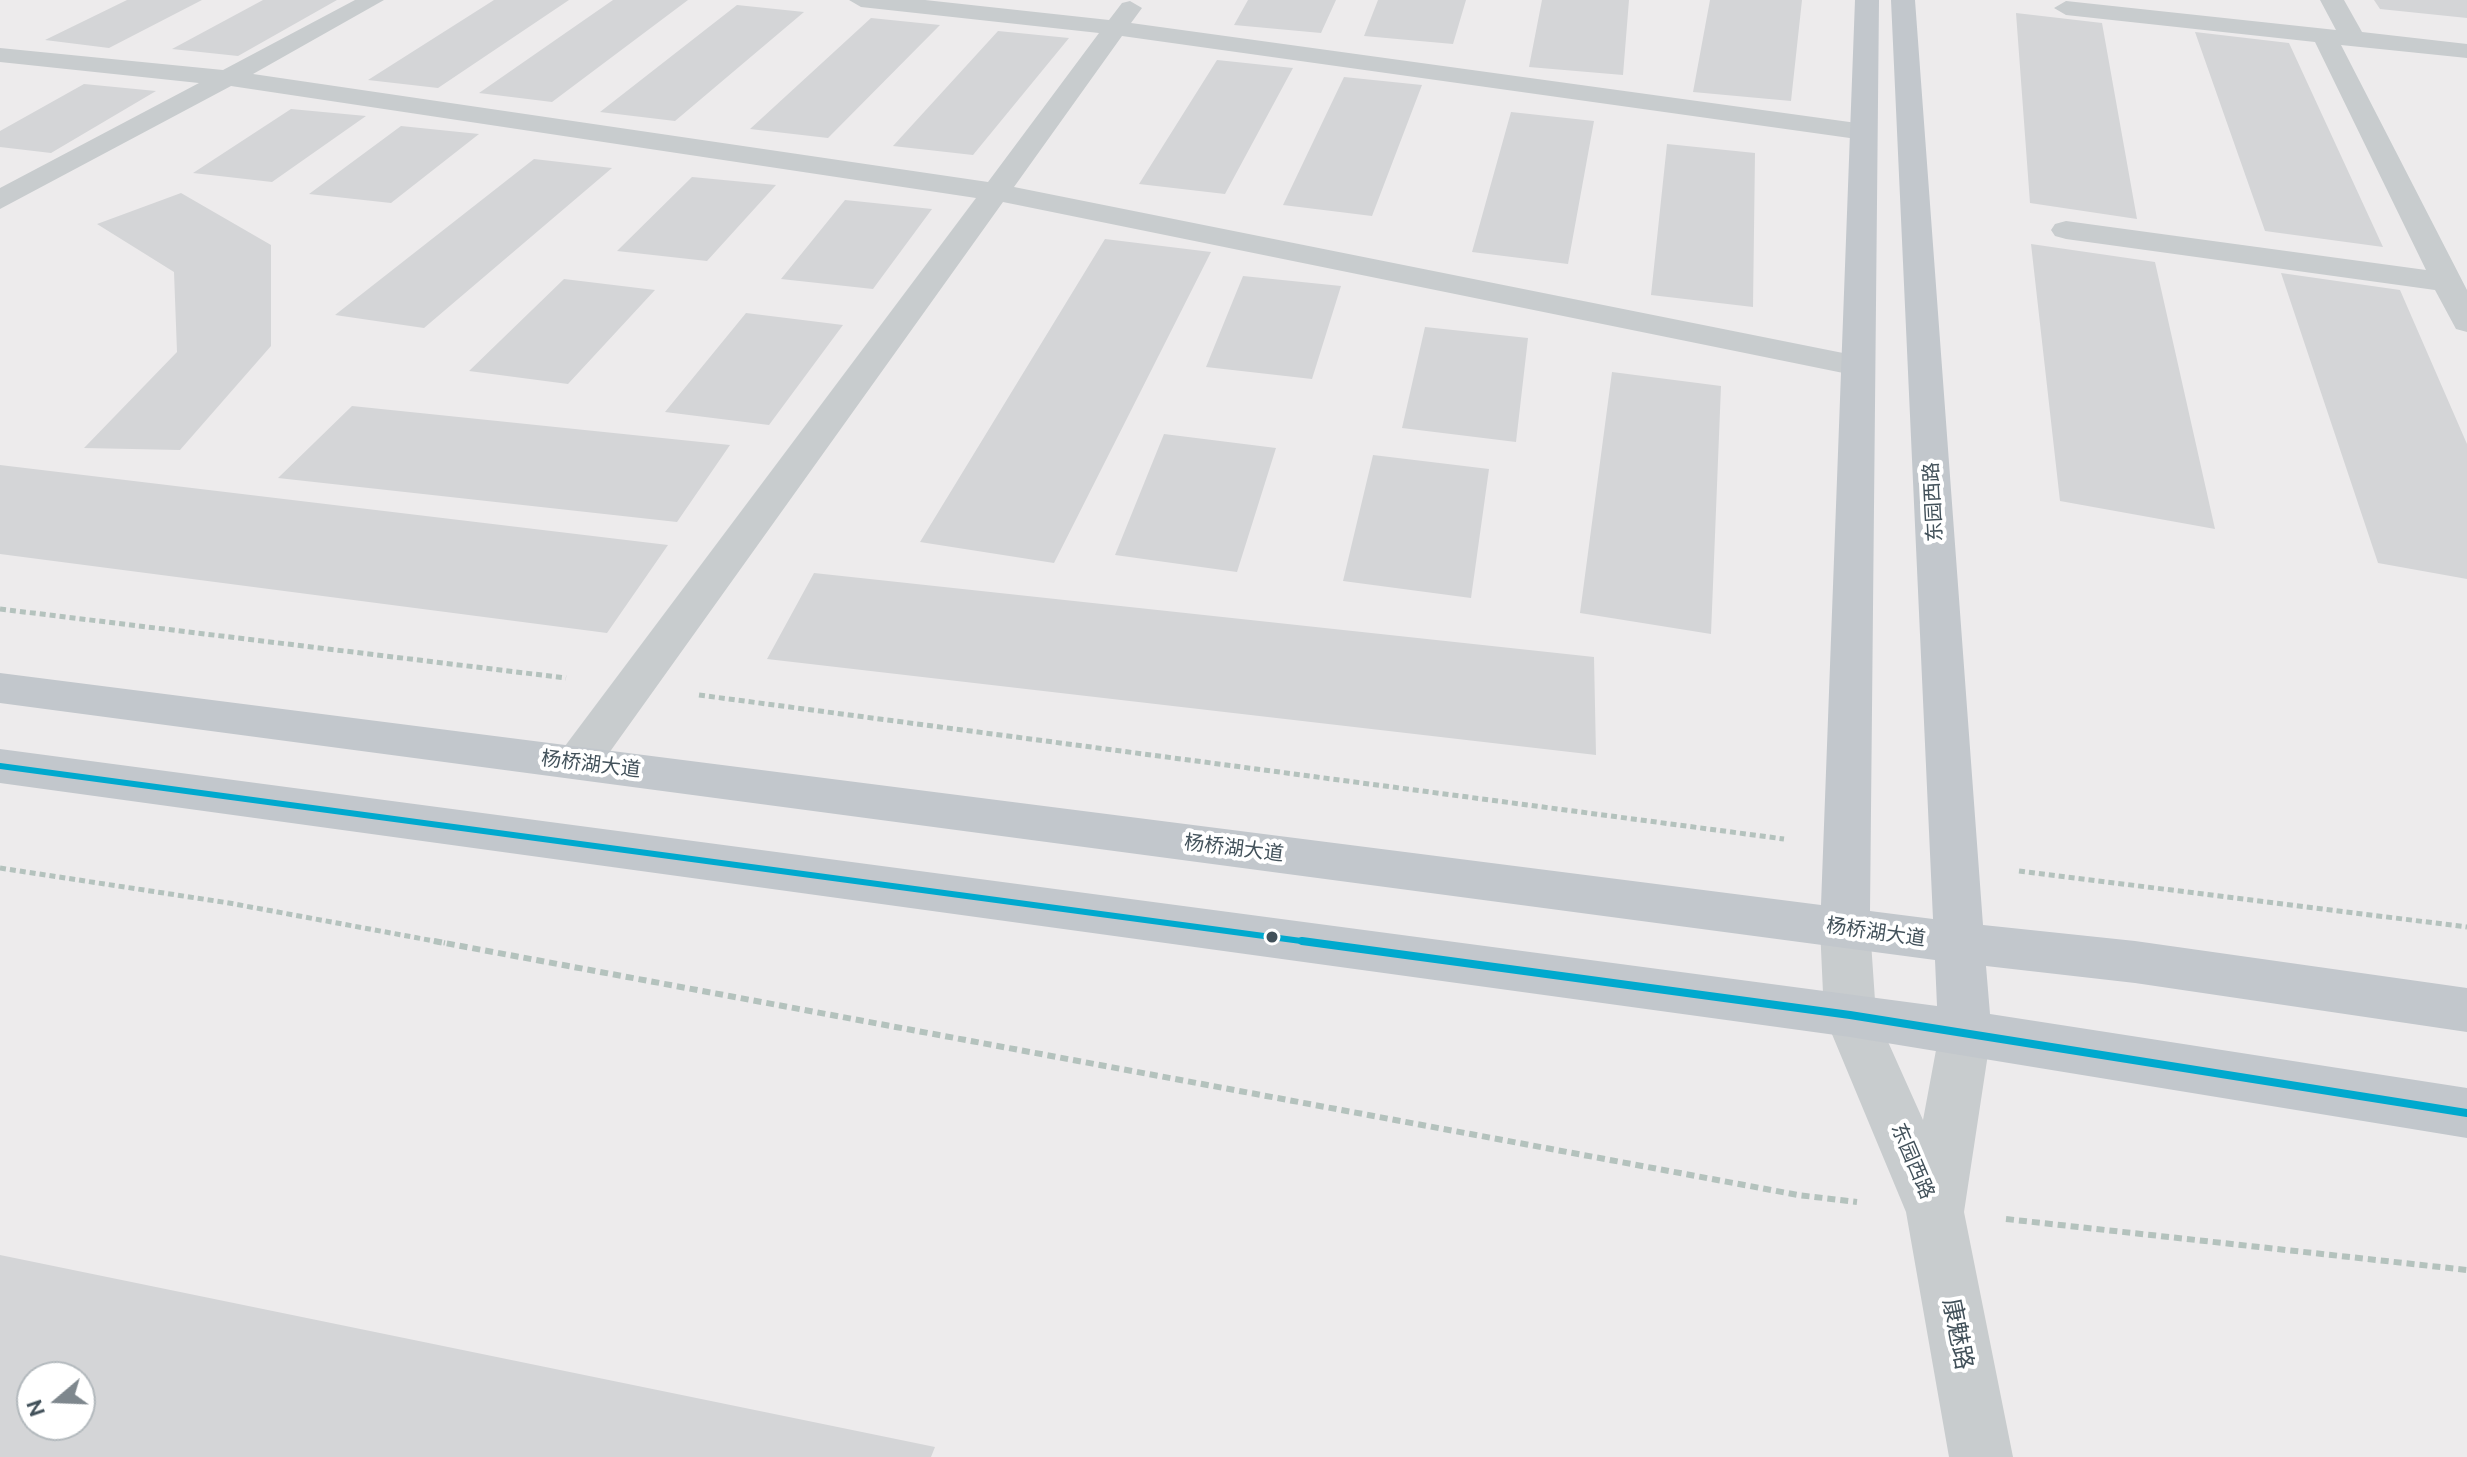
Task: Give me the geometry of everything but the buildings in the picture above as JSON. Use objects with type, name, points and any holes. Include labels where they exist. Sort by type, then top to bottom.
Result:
[{"type":"main road","name":"东园西路","points":[[1845,927],[1867,0]]},
{"type":"main road","name":"东园西路","points":[[1903,0],[1965,1034]]},
{"type":"main road","name":"杨桥湖大道","points":[[0,688],[1960,943],[2135,962],[2467,1010]]},
{"type":"main road","points":[[0,766],[1850,1015],[2467,1113]]},
{"type":"street","points":[[0,200],[372,0]]},
{"type":"street","points":[[861,0],[1116,28],[1864,132]]},
{"type":"street","points":[[578,762],[1137,0]]},
{"type":"street","points":[[2332,0],[2354,40]]},
{"type":"street","points":[[2066,8],[2467,51]]},
{"type":"street","points":[[2325,37],[2467,322]]},
{"type":"street","points":[[0,55],[227,78],[996,192],[1858,366]]},
{"type":"street","points":[[2066,230],[2447,282]]},
{"type":"street","name":"东园西路","points":[[1845,927],[1850,1015],[1935,1212]]},
{"type":"street","name":"东园西路","points":[[1935,1212],[1965,1034]]},
{"type":"street","name":"康魅路","points":[[1935,1212],[1981,1457]]},
{"type":"path","points":[[0,609],[634,686],[1847,847]]},
{"type":"path","points":[[1954,863],[2467,927]]},
{"type":"path","points":[[0,868],[229,903],[1798,1195],[2467,1270]]},
{"type":"transit line","points":[[0,766],[1850,1015],[2467,1113]]}]
